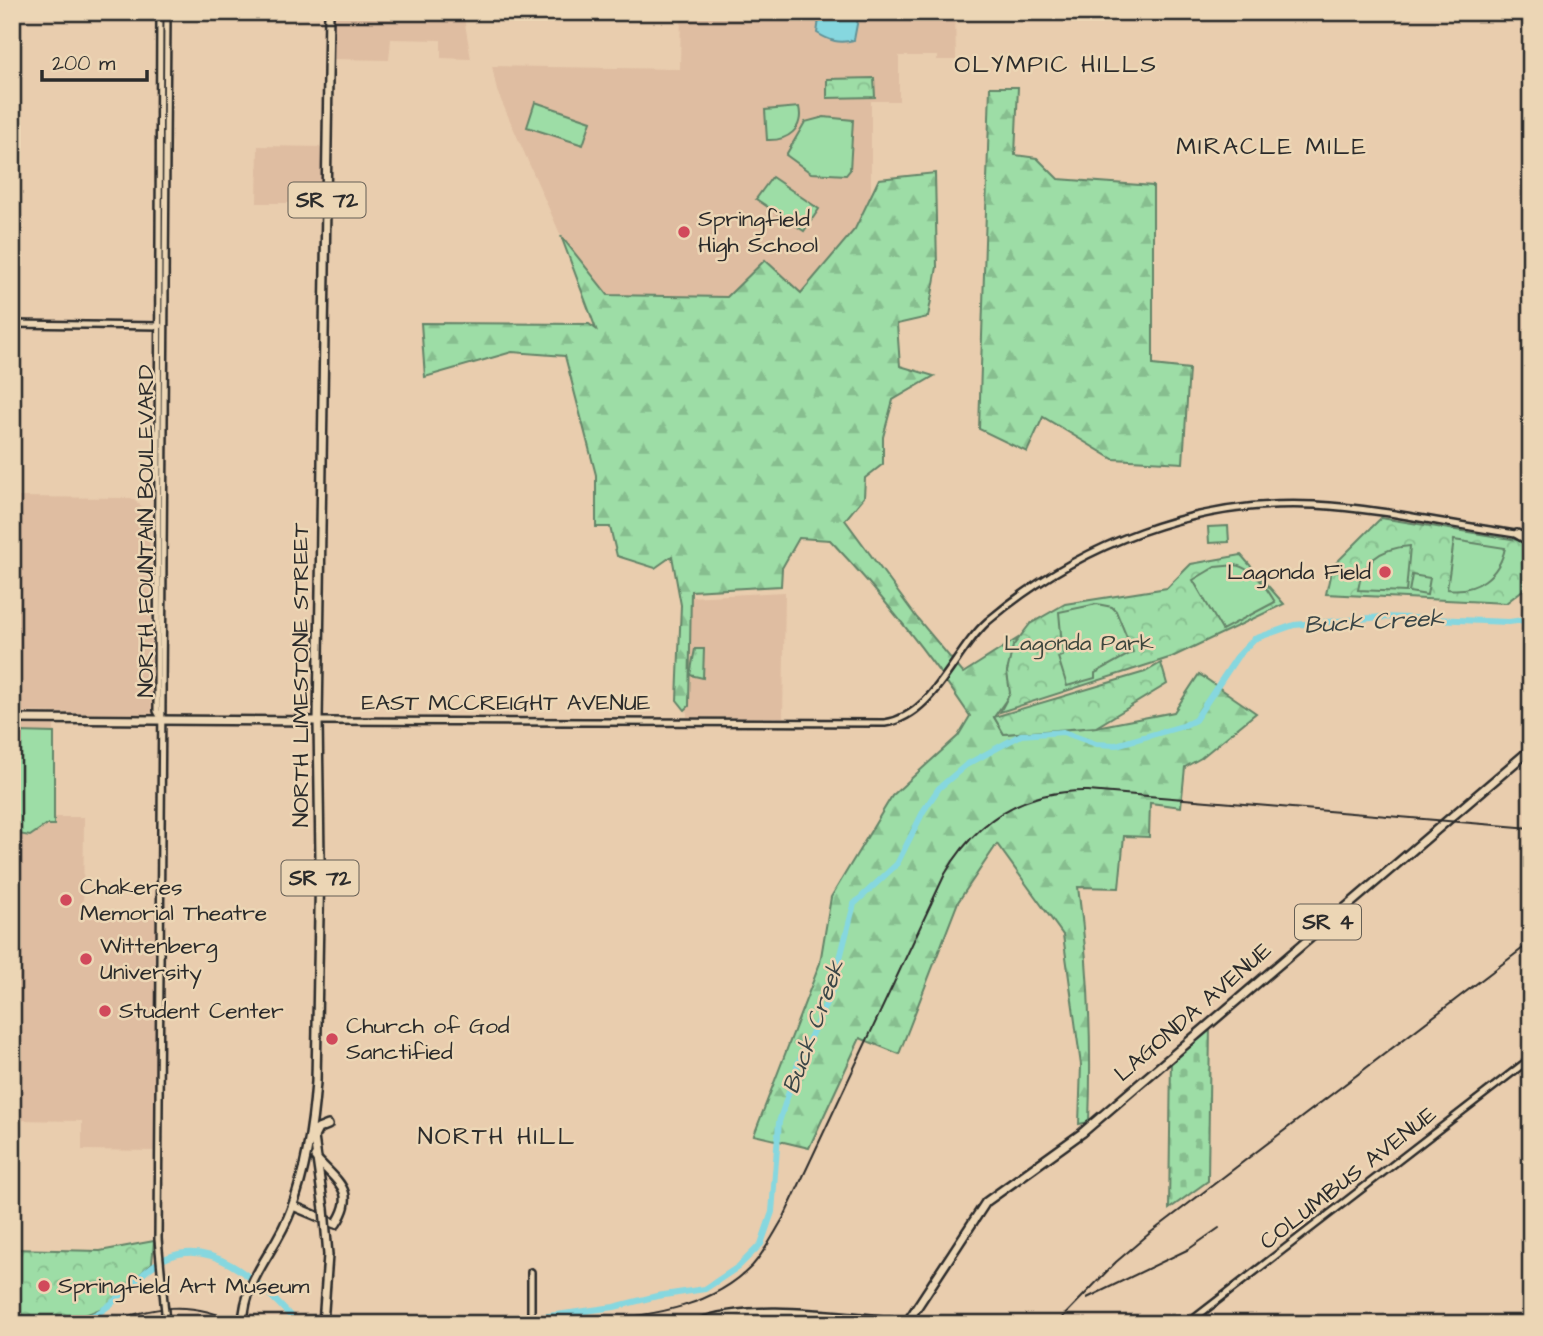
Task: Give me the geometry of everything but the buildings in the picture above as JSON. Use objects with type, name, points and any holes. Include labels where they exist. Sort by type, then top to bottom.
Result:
[{"type":"main road","name":"NORTH LIMESTONE STREET","points":[[243,1322],[247,1295],[293,1206],[313,1119],[320,904],[318,721],[329,12]]},
{"type":"main road","points":[[1517,534],[1531,542]]},
{"type":"main road","name":"EAST MCCREIGHT AVENUE","points":[[12,719],[318,721]]},
{"type":"main road","name":"LAGONDA AVENUE","points":[[906,1323],[986,1202],[1082,1133],[1531,749]]},
{"type":"main road","name":"SR 72","points":[[313,1119],[315,1157],[328,1255],[323,1324]]},
{"type":"main road","points":[[313,1138],[318,1129],[328,1125]]},
{"type":"main road","points":[[293,1206],[336,1224],[346,1208],[346,1196],[315,1157]]},
{"type":"main road","name":"SR 4","points":[[696,1324],[717,1316],[754,1313],[906,1323]]},
{"type":"street","name":"NORTH FOUNTAIN BOULEVARD","points":[[160,12],[157,711],[162,720]]},
{"type":"street","name":"NORTH FOUNTAIN BOULEVARD","points":[[162,720],[167,12]]},
{"type":"street","points":[[12,324],[165,326]]},
{"type":"street","name":"EAST MCCREIGHT AVENUE","points":[[318,721],[885,723],[907,716],[929,695],[984,625],[1000,612],[1069,566],[1098,550],[1155,526],[1195,515],[1248,506],[1322,505],[1531,536]]},
{"type":"street","points":[[162,720],[160,1251],[166,1324]]},
{"type":"street","name":"COLUMBUS AVENUE","points":[[1187,1324],[1531,1058]]},
{"type":"street","points":[[531,1272],[531,1324]]},
{"type":"shaded area","points":[[334,12],[463,12],[471,59],[441,58],[441,40],[391,39],[389,60],[333,59]]},
{"type":"shaded area","points":[[681,12],[955,12],[956,60],[937,60],[937,56],[899,56],[899,101],[871,101],[871,301],[608,295],[561,236],[497,91],[492,66],[680,69]]},
{"type":"shaded area","points":[[258,146],[327,147],[326,203],[257,203]]},
{"type":"shaded area","points":[[12,497],[131,498],[143,507],[150,520],[152,714],[12,712]]},
{"type":"shaded area","points":[[785,592],[783,717],[687,717],[689,597]]},
{"type":"shaded area","name":"Wittenberg University","points":[[12,719],[54,719],[54,817],[84,817],[83,918],[160,918],[159,1151],[82,1150],[82,1121],[12,1120]]},
{"type":"green space","points":[[874,78],[875,97],[827,98],[827,79]]},
{"type":"green space","points":[[990,87],[1018,87],[1015,155],[1037,158],[1058,179],[1153,186],[1153,365],[1189,369],[1183,463],[1113,459],[1043,417],[1027,452],[979,429]]},
{"type":"green space","points":[[535,102],[591,121],[583,145],[527,127]]},
{"type":"green space","points":[[799,107],[799,122],[793,132],[782,138],[767,140],[765,110]]},
{"type":"green space","points":[[824,117],[853,120],[850,170],[846,175],[811,173],[786,155],[805,122]]},
{"type":"green space","points":[[935,173],[937,267],[928,317],[897,324],[900,366],[934,376],[893,400],[883,437],[883,464],[865,478],[864,497],[845,520],[917,618],[963,673],[1020,637],[1007,671],[1011,693],[994,717],[1004,734],[1096,727],[1174,712],[1199,674],[1256,713],[1201,758],[1185,767],[1181,807],[1150,803],[1149,837],[1124,836],[1119,888],[1078,887],[1089,1004],[1089,1122],[1079,1124],[1081,1065],[1063,935],[997,844],[958,902],[899,1054],[860,1038],[809,1148],[754,1135],[820,963],[831,897],[892,796],[958,736],[970,716],[904,625],[830,540],[799,538],[782,568],[781,586],[691,591],[689,706],[685,710],[677,700],[681,605],[672,556],[655,568],[617,556],[610,527],[596,527],[596,475],[565,356],[512,352],[425,377],[421,323],[589,324],[596,329],[561,236],[608,295],[727,297],[765,260],[801,293],[855,229],[879,179]]},
{"type":"green space","points":[[772,177],[819,209],[804,231],[756,199]]},
{"type":"green space","points":[[1381,518],[1524,541],[1524,589],[1506,603],[1326,594],[1332,567]]},
{"type":"green space","points":[[1228,526],[1229,542],[1209,543],[1208,527]]},
{"type":"green space","points":[[1454,540],[1505,548],[1497,567],[1485,580],[1467,588],[1447,589]]},
{"type":"green space","name":"Lagonda Field","points":[[1410,546],[1406,592],[1358,590],[1364,571],[1375,558],[1390,550]]},
{"type":"green space","name":"Lagonda Park","points":[[1241,555],[1284,604],[1172,657],[1000,712],[1010,693],[1007,672],[1013,646],[1030,624],[1065,604],[1167,588],[1191,564]]},
{"type":"green space","points":[[1236,565],[1259,579],[1275,602],[1222,630],[1193,580],[1215,567]]},
{"type":"green space","points":[[1412,575],[1430,578],[1427,595],[1409,592]]},
{"type":"green space","points":[[1097,604],[1112,607],[1116,611],[1133,652],[1095,673],[1095,678],[1067,686],[1058,657],[1063,656],[1059,612]]},
{"type":"green space","points":[[695,649],[704,649],[703,678],[690,675]]},
{"type":"green space","points":[[1161,663],[1167,684],[1096,727],[1004,734],[994,717],[1145,672]]},
{"type":"green space","points":[[54,733],[54,825],[46,825],[30,836],[12,833],[12,734]]},
{"type":"green space","points":[[1210,1024],[1208,1181],[1169,1209],[1171,1057]]},
{"type":"green space","points":[[154,1241],[152,1263],[105,1307],[78,1318],[47,1321],[12,1313],[12,1249],[100,1251]]},
{"type":"water","points":[[824,12],[850,12],[858,19],[854,40],[835,41],[817,33],[819,19]]},
{"type":"waterway","name":"Buck Creek","points":[[492,1324],[614,1307],[657,1296],[705,1289],[738,1267],[761,1244],[772,1212],[779,1122],[799,1061],[831,993],[854,904],[897,864],[924,810],[939,788],[966,765],[1021,735],[1063,732],[1096,744],[1116,745],[1183,726],[1195,720],[1237,657],[1254,639],[1294,625],[1382,617],[1509,622],[1531,619]]},
{"type":"waterway","name":"Buck Creek","points":[[54,1324],[72,1322],[98,1313],[149,1269],[170,1257],[190,1253],[211,1256],[250,1277],[298,1324]]},
{"type":"waterway","name":"Buck Creek","points":[[12,1317],[52,1324]]},
{"type":"railway","points":[[576,1324],[669,1310],[692,1303],[733,1282],[757,1261],[784,1217],[945,874],[987,823],[1023,802],[1065,792],[1088,791],[1531,828]]},
{"type":"railway","points":[[1056,1324],[1116,1262],[1150,1233],[1531,942]]},
{"type":"railway","points":[[1087,1298],[1189,1249],[1219,1228]]},
{"type":"railway","points":[[103,1324],[139,1313],[172,1308],[204,1311],[240,1324]]},
{"type":"place","name":"Springfield High School","points":[[684,232]]},
{"type":"place","name":"Lagonda Field","points":[[1385,572]]},
{"type":"place","name":"Chakeres Memorial Theatre","points":[[66,900]]},
{"type":"place","name":"Wittenberg University","points":[[86,959]]},
{"type":"place","name":"Student Center","points":[[105,1011]]},
{"type":"place","name":"Church of God Sanctified","points":[[332,1039]]},
{"type":"place","name":"Springfield Art Museum","points":[[44,1286]]},
{"type":"district","name":"OLYMPIC HILLS","points":[[1056,65]]},
{"type":"district","name":"MIRACLE MILE","points":[[1272,147]]},
{"type":"district","name":"NORTH HILL","points":[[497,1137]]}]
